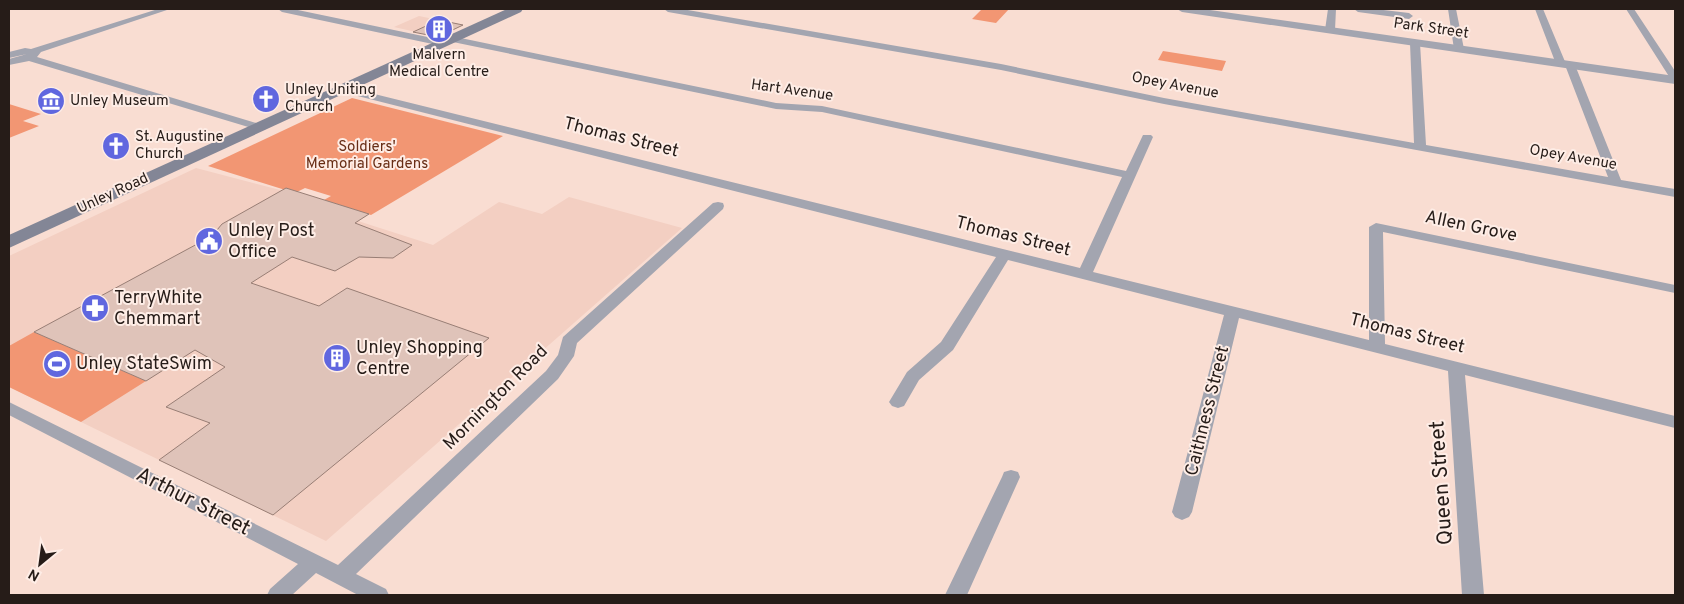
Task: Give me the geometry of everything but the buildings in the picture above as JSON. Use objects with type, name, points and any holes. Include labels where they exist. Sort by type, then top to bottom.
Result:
[{"type":"main road","name":"Unley Road","points":[[9,242],[517,9]]},
{"type":"street","points":[[10,56],[32,55],[166,9]]},
{"type":"street","name":"Hart Avenue","points":[[282,9],[776,106],[822,108],[1129,175]]},
{"type":"street","name":"Opey Avenue","points":[[668,9],[1001,67],[1164,101],[1675,193]]},
{"type":"street","name":"Park Street","points":[[1182,9],[1675,79]]},
{"type":"street","points":[[1330,30],[1332,9]]},
{"type":"street","points":[[1358,9],[1409,16]]},
{"type":"street","points":[[1452,9],[1460,49]]},
{"type":"street","points":[[1539,9],[1566,64],[1616,182]]},
{"type":"street","points":[[1630,9],[1675,79]]},
{"type":"street","points":[[1415,42],[1420,147]]},
{"type":"street","points":[[32,55],[259,127]]},
{"type":"street","name":"Thomas Street","points":[[342,89],[1084,275],[1377,346],[1675,422]]},
{"type":"street","points":[[1084,275],[1147,137]]},
{"type":"street","name":"Mornington Road","points":[[340,576],[552,375],[566,356],[568,341],[718,206]]},
{"type":"street","name":"Allen Grove","points":[[1377,346],[1376,227],[1675,289]]},
{"type":"street","points":[[898,402],[913,376],[947,346],[1004,255]]},
{"type":"street","name":"Caithness Street","points":[[1182,512],[1233,311]]},
{"type":"street","name":"Queen Street","points":[[1456,367],[1472,595]]},
{"type":"street","name":"Arthur Street","points":[[9,408],[378,595]]},
{"type":"street","points":[[956,595],[1011,477]]},
{"type":"street","points":[[278,595],[313,563]]},
{"type":"shaded area","points":[[419,16],[463,25],[438,37],[394,27]]},
{"type":"shaded area","name":"Unley Shopping Centre","points":[[196,168],[284,191],[367,216],[358,221],[433,245],[499,202],[542,214],[569,197],[682,228],[326,541],[9,387],[9,256]]},
{"type":"green space","points":[[982,9],[1009,9],[996,23],[972,19]]},
{"type":"green space","points":[[1163,51],[1226,61],[1222,71],[1158,60]]},
{"type":"green space","name":"Soldiers' Memorial Gardens","points":[[352,98],[503,136],[371,215],[324,200],[331,196],[305,188],[295,193],[208,166]]},
{"type":"green space","points":[[9,104],[41,114],[23,121],[39,126],[9,138]]},
{"type":"green space","name":"Unley StateSwim","points":[[34,332],[146,381],[81,422],[9,387],[9,346]]},
{"type":"place","name":"Malvern Medical Centre","points":[[439,29]]},
{"type":"place","name":"Unley Uniting Church","points":[[266,99]]},
{"type":"place","name":"Unley Museum","points":[[51,101]]},
{"type":"place","name":"St. Augustine Church","points":[[116,146]]},
{"type":"place","name":"Unley Post Office","points":[[209,241]]},
{"type":"place","name":"TerryWhite Chemmart","points":[[95,308]]},
{"type":"place","name":"Unley Shopping Centre","points":[[337,358]]},
{"type":"place","name":"Unley StateSwim","points":[[57,364]]}]
